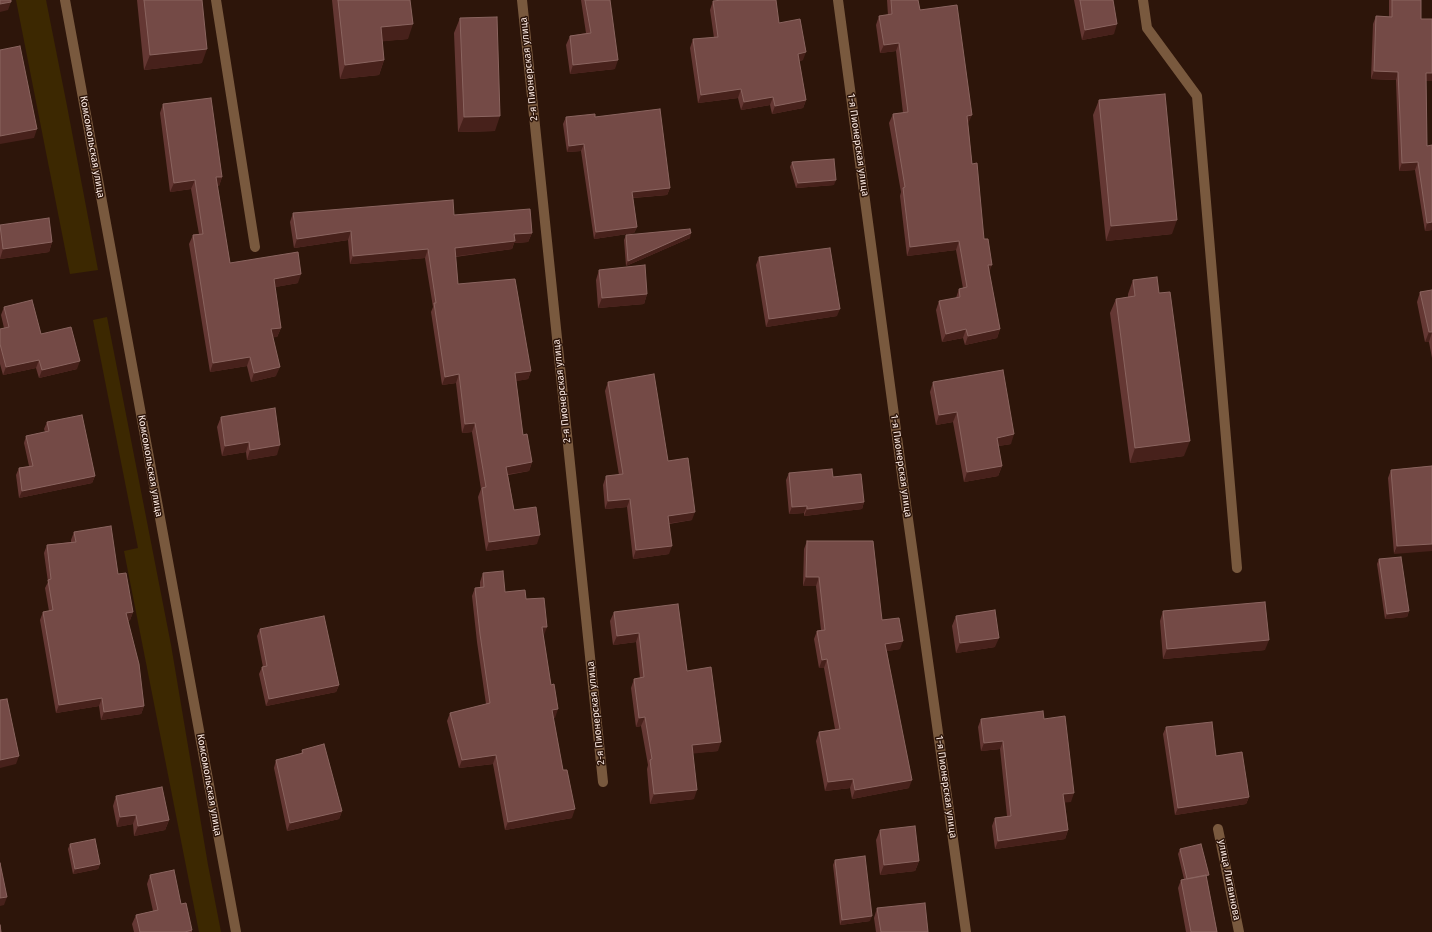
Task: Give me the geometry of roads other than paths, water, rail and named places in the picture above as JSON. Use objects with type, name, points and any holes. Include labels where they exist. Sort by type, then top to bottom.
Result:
[{"type":"street","name":"Комсомольская улица","points":[[65,0],[236,932]]},
{"type":"street","points":[[216,0],[255,247]]},
{"type":"street","name":"2-я Пионерская улица","points":[[522,0],[603,782]]},
{"type":"street","name":"1-я Пионерская улица","points":[[838,0],[966,932]]},
{"type":"street","points":[[1143,0],[1147,28],[1197,96],[1237,568]]},
{"type":"street","name":"улица Литвинова","points":[[1218,829],[1239,932]]}]
